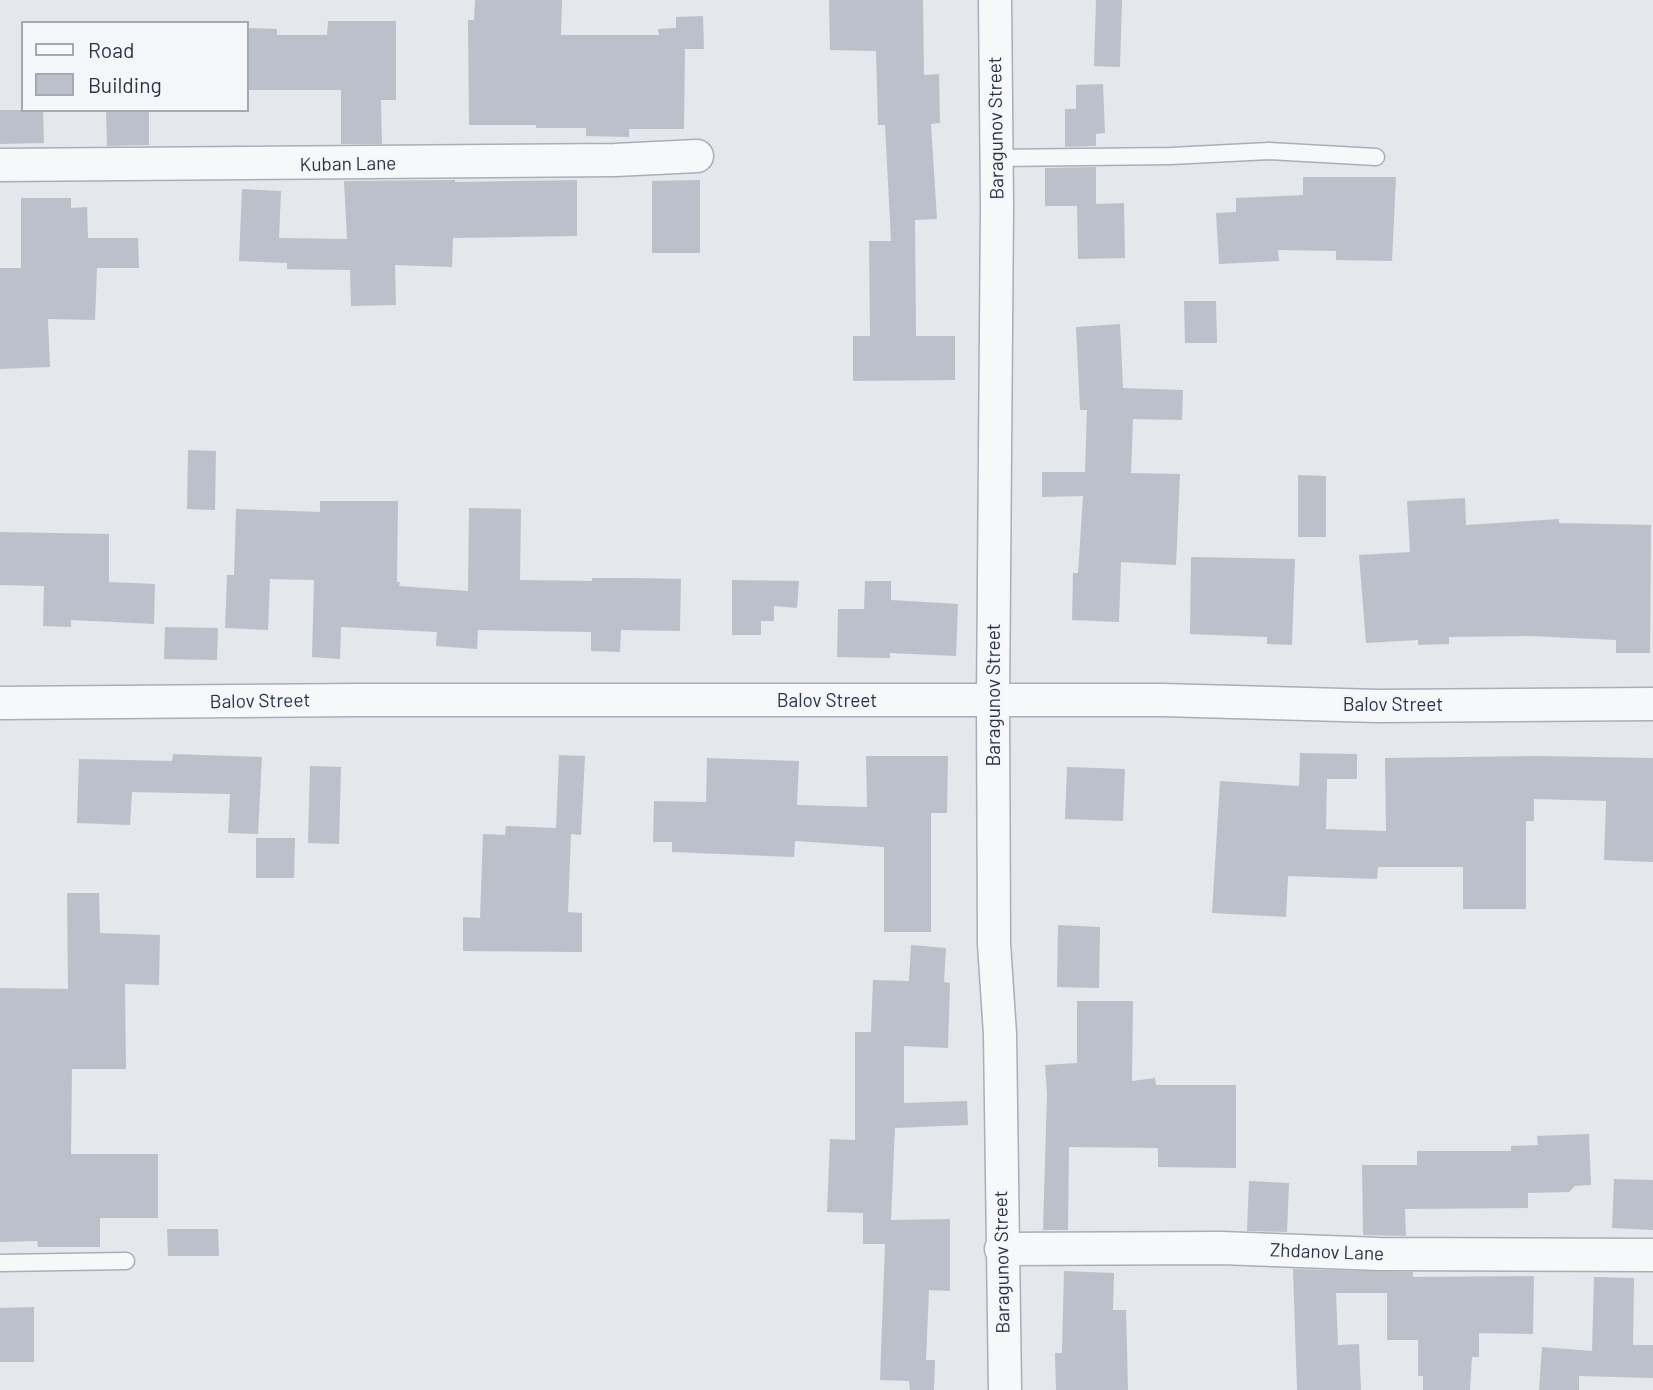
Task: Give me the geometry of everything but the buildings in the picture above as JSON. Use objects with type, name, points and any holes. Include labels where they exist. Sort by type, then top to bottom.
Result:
[{"type":"street","name":"Baragunov Street","points":[[995,0],[997,158],[994,944],[1000,1034],[1005,1390]]},
{"type":"street","name":"Kuban Lane","points":[[0,165],[602,161],[697,156]]},
{"type":"street","name":"Balov Street","points":[[0,703],[1162,700],[1378,706],[1653,704]]},
{"type":"street","name":"Zhdanov Lane","points":[[1001,1249],[1221,1248],[1379,1254],[1653,1255]]},
{"type":"lane","points":[[997,158],[1171,156],[1269,151],[1376,157]]},
{"type":"lane","points":[[0,1263],[126,1261]]}]
